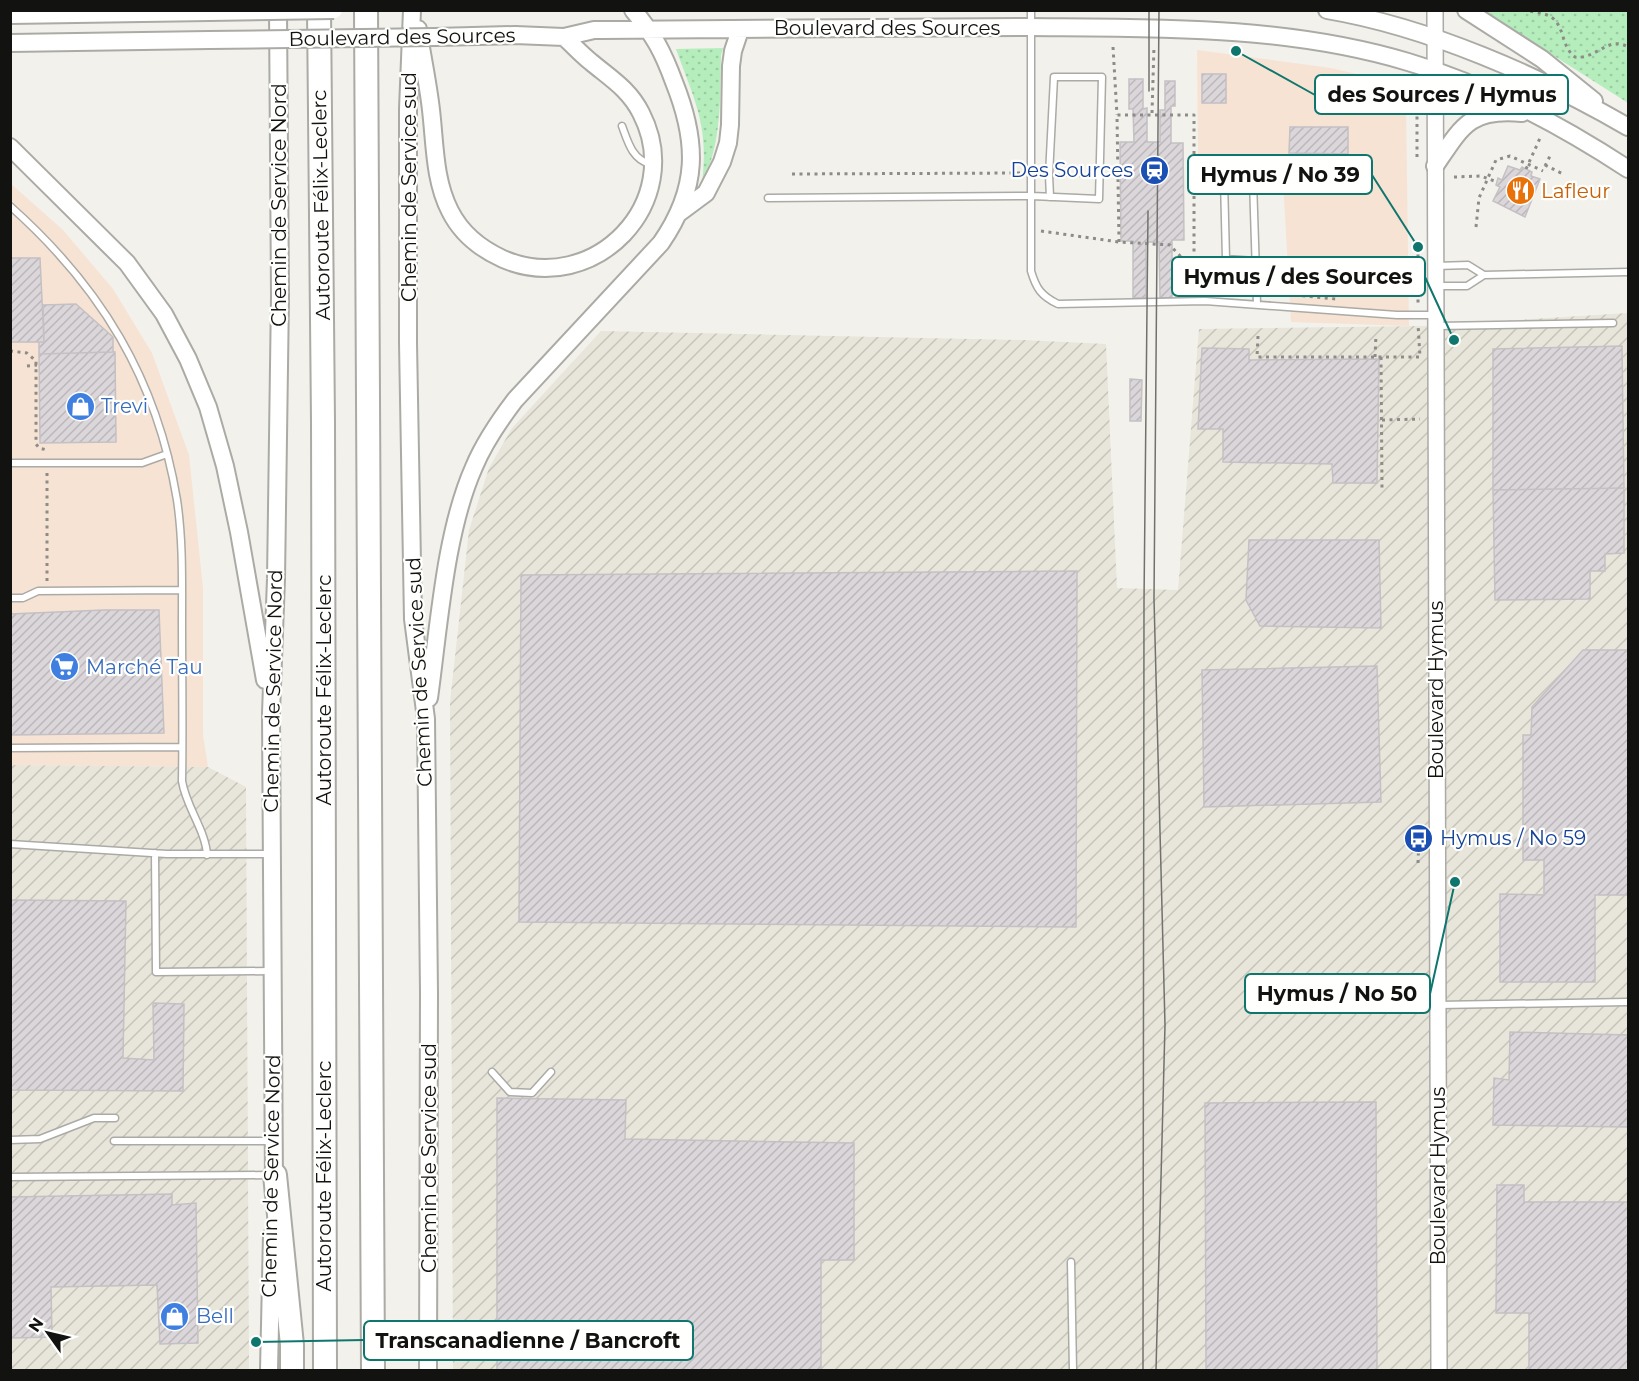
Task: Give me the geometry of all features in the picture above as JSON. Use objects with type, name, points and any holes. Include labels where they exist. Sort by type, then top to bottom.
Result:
[{"type":"highway","name":"Autoroute Félix-Leclerc","points":[[319,10],[323,421],[325,1371]]},
{"type":"highway","points":[[366,10],[373,1371]]},
{"type":"highway","points":[[274,1175],[292,1345],[292,1371]]},
{"type":"main road","name":"Chemin de Service Nord","points":[[269,1371],[274,1175],[271,713],[276,579],[280,296],[278,10]]},
{"type":"main road","name":"Boulevard des Sources","points":[[10,15],[334,10]]},
{"type":"main road","points":[[413,10],[431,107],[440,183],[451,213],[472,240],[483,248],[511,262],[541,268],[570,266],[586,261],[613,244],[635,221],[648,194],[653,165],[651,137],[633,99],[615,80],[564,37]]},
{"type":"main road","name":"Chemin de Service sud","points":[[413,10],[407,160],[413,608],[426,719],[429,993],[428,1371]]},
{"type":"main road","points":[[426,719],[455,528],[474,467],[491,435],[515,400],[667,234],[678,214],[691,177],[693,153],[687,114],[664,54],[650,30],[633,10]]},
{"type":"main road","points":[[1327,10],[1392,24],[1435,39],[1548,85],[1625,125]]},
{"type":"main road","points":[[1350,15],[1370,10]]},
{"type":"main road","points":[[1466,10],[1542,59],[1625,125]]},
{"type":"main road","points":[[29,13],[50,42]]},
{"type":"main road","name":"Boulevard des Sources","points":[[10,43],[477,36],[564,37],[594,30],[740,30],[1031,19],[1240,33],[1289,38],[1355,50],[1435,70],[1532,113],[1629,169]]},
{"type":"main road","points":[[678,214],[706,193],[722,162],[730,125],[733,51],[740,30]]},
{"type":"main road","points":[[1436,166],[1461,129],[1476,118],[1493,112],[1532,113]]},
{"type":"main road","points":[[10,147],[128,263],[164,314],[188,359],[208,407],[225,466],[271,713]]},
{"type":"street","name":"Boulevard Hymus","points":[[1436,10],[1439,1371]]},
{"type":"lane","points":[[1031,19],[1031,270],[1035,287],[1046,298],[1058,304],[1205,301],[1257,304],[1418,315],[1436,321],[1613,323]]},
{"type":"lane","points":[[768,198],[1032,196],[1050,197],[1099,199],[1102,77],[1054,77],[1050,197]]},
{"type":"lane","points":[[622,126],[635,156],[653,165]]},
{"type":"lane","points":[[1255,261],[1226,259],[1224,180],[1253,181],[1257,304]]},
{"type":"lane","points":[[10,206],[68,263],[114,324],[150,399],[167,454],[180,521],[184,791],[207,846],[207,855]]},
{"type":"lane","points":[[1436,266],[1468,265],[1484,275]]},
{"type":"lane","points":[[1436,286],[1467,286],[1484,275],[1629,272]]},
{"type":"lane","points":[[10,463],[142,463],[167,454]]},
{"type":"lane","points":[[10,598],[23,598],[38,591],[182,590]]},
{"type":"lane","points":[[10,748],[182,747]]},
{"type":"lane","points":[[10,844],[207,855],[271,854]]},
{"type":"lane","points":[[155,853],[156,972],[272,971]]},
{"type":"lane","points":[[1438,1005],[1629,1002]]},
{"type":"lane","points":[[492,1072],[510,1092],[532,1094],[551,1072]]},
{"type":"lane","points":[[10,1140],[40,1139],[94,1118],[115,1118]]},
{"type":"lane","points":[[114,1141],[274,1141]]},
{"type":"lane","points":[[10,1176],[274,1175]]},
{"type":"lane","points":[[1071,1262],[1073,1371]]},
{"type":"path","points":[[1523,10],[1545,14],[1555,20],[1568,49],[1575,57],[1591,55],[1615,42],[1629,47]]},
{"type":"path","points":[[1152,114],[1154,46]]},
{"type":"path","points":[[1113,47],[1117,115],[1119,242]]},
{"type":"path","points":[[1414,87],[1417,98],[1417,158]]},
{"type":"path","points":[[1117,115],[1194,115],[1194,260],[1183,260]]},
{"type":"path","points":[[1526,169],[1541,136]]},
{"type":"path","points":[[1476,227],[1479,198],[1496,160],[1510,156],[1543,171]]},
{"type":"path","points":[[1540,177],[1550,156]]},
{"type":"path","points":[[1545,165],[1566,175]]},
{"type":"path","points":[[1195,166],[1273,168]]},
{"type":"path","points":[[792,174],[1032,174]]},
{"type":"path","points":[[1049,175],[1118,176]]},
{"type":"path","points":[[1454,177],[1481,176],[1497,182]]},
{"type":"path","points":[[1040,231],[1119,242],[1170,245],[1183,260],[1191,281],[1205,290],[1256,291],[1342,299]]},
{"type":"path","points":[[1258,336],[1257,357],[1420,357],[1418,247]]},
{"type":"path","points":[[1375,357],[1376,335]]},
{"type":"path","points":[[10,351],[27,353],[33,357],[37,365],[36,444],[39,448],[47,450]]},
{"type":"path","points":[[1382,357],[1382,489]]},
{"type":"path","points":[[27,366],[37,365]]},
{"type":"path","points":[[1382,420],[1420,419]]},
{"type":"path","points":[[46,472],[47,582]]},
{"type":"path","points":[[1418,863],[1419,838]]},
{"type":"shaded area","points":[[1197,50],[1331,68],[1356,74],[1399,93],[1406,105],[1409,326],[1291,322],[1282,162],[1198,158]]},
{"type":"shaded area","points":[[10,183],[63,230],[113,289],[152,353],[189,455],[203,588],[203,735],[208,767],[11,765]]},
{"type":"shaded area","points":[[1628,313],[1628,1370],[453,1370],[450,702],[469,530],[489,468],[512,428],[601,331],[1023,340],[1106,344],[1117,588],[1178,590],[1199,329],[1423,326]]},
{"type":"shaded area","points":[[11,765],[208,767],[246,787],[249,1370],[11,1370]]},
{"type":"green space","points":[[1484,11],[1628,11],[1628,103],[1490,15]]},
{"type":"green space","points":[[723,48],[717,137],[709,168],[702,183],[704,145],[702,129],[676,49]]},
{"type":"building","points":[[1202,74],[1226,74],[1226,103],[1202,103]]},
{"type":"building","name":"Des Sources","points":[[1129,79],[1143,79],[1143,109],[1147,108],[1147,142],[1160,142],[1160,110],[1165,110],[1165,81],[1175,81],[1175,106],[1171,106],[1171,143],[1183,143],[1184,240],[1172,240],[1172,298],[1160,298],[1159,242],[1146,242],[1146,298],[1133,298],[1133,241],[1121,241],[1120,142],[1134,142],[1133,109],[1129,109]]},
{"type":"building","points":[[1290,127],[1348,127],[1348,154],[1289,153]]},
{"type":"building","points":[[1508,166],[1520,170],[1522,167],[1532,172],[1531,176],[1540,179],[1525,217],[1493,201],[1500,187],[1496,185],[1498,178],[1502,180]]},
{"type":"building","points":[[10,258],[40,258],[44,342],[10,342]]},
{"type":"building","points":[[76,304],[113,337],[113,352],[39,354],[39,342],[44,342],[43,305]]},
{"type":"building","points":[[1622,346],[1624,488],[1493,490],[1493,349]]},
{"type":"building","points":[[1202,348],[1249,349],[1249,360],[1379,359],[1377,483],[1333,483],[1332,464],[1223,462],[1223,429],[1198,429]]},
{"type":"building","points":[[115,352],[116,442],[40,443],[39,354]]},
{"type":"building","points":[[1130,379],[1142,380],[1141,421],[1130,421]]},
{"type":"building","points":[[1624,488],[1624,553],[1605,554],[1605,571],[1590,571],[1590,599],[1495,600],[1493,490]]},
{"type":"building","points":[[1249,540],[1379,540],[1381,628],[1260,626],[1246,600]]},
{"type":"building","points":[[1077,571],[1076,927],[519,922],[521,575]]},
{"type":"building","points":[[159,610],[164,733],[10,735],[10,614]]},
{"type":"building","points":[[1583,650],[1628,650],[1628,895],[1595,895],[1595,982],[1500,982],[1500,894],[1544,895],[1544,860],[1523,860],[1523,735],[1531,735],[1532,707]]},
{"type":"building","points":[[1377,666],[1381,802],[1204,807],[1202,670]]},
{"type":"building","points":[[10,900],[126,901],[123,1058],[154,1060],[153,1003],[184,1004],[183,1091],[10,1090]]},
{"type":"building","points":[[1510,1032],[1628,1035],[1628,1127],[1493,1125],[1494,1078],[1509,1080]]},
{"type":"building","points":[[497,1098],[626,1100],[625,1139],[854,1143],[854,1260],[821,1260],[821,1370],[497,1370]]},
{"type":"building","points":[[1376,1102],[1377,1370],[1206,1370],[1205,1103]]},
{"type":"building","points":[[1497,1185],[1524,1185],[1524,1202],[1628,1202],[1628,1370],[1529,1370],[1529,1313],[1496,1313]]},
{"type":"building","points":[[172,1194],[172,1205],[196,1203],[198,1343],[160,1344],[157,1285],[51,1287],[52,1337],[10,1338],[10,1197]]},
{"type":"tram line","points":[[1149,10],[1149,91]]},
{"type":"tram line","points":[[1156,1370],[1165,1025],[1154,599],[1159,10]]},
{"type":"tram line","points":[[1143,1370],[1144,601],[1148,211]]},
{"type":"place","name":"des Sources / Hymus","points":[[1236,51]]},
{"type":"place","name":"Des Sources","points":[[1154,170]]},
{"type":"place","name":"Lafleur","points":[[1520,191]]},
{"type":"place","name":"Hymus / No 39","points":[[1418,247]]},
{"type":"place","name":"Hymus / des Sources","points":[[1454,340]]},
{"type":"place","name":"Trevi","points":[[80,406]]},
{"type":"place","name":"Marché Tau","points":[[65,667]]},
{"type":"place","name":"Hymus / No 59","points":[[1419,838]]},
{"type":"place","name":"Hymus / No 50","points":[[1455,882]]},
{"type":"place","name":"Bell","points":[[175,1316]]},
{"type":"place","name":"Transcanadienne / Bancroft","points":[[256,1342]]}]
